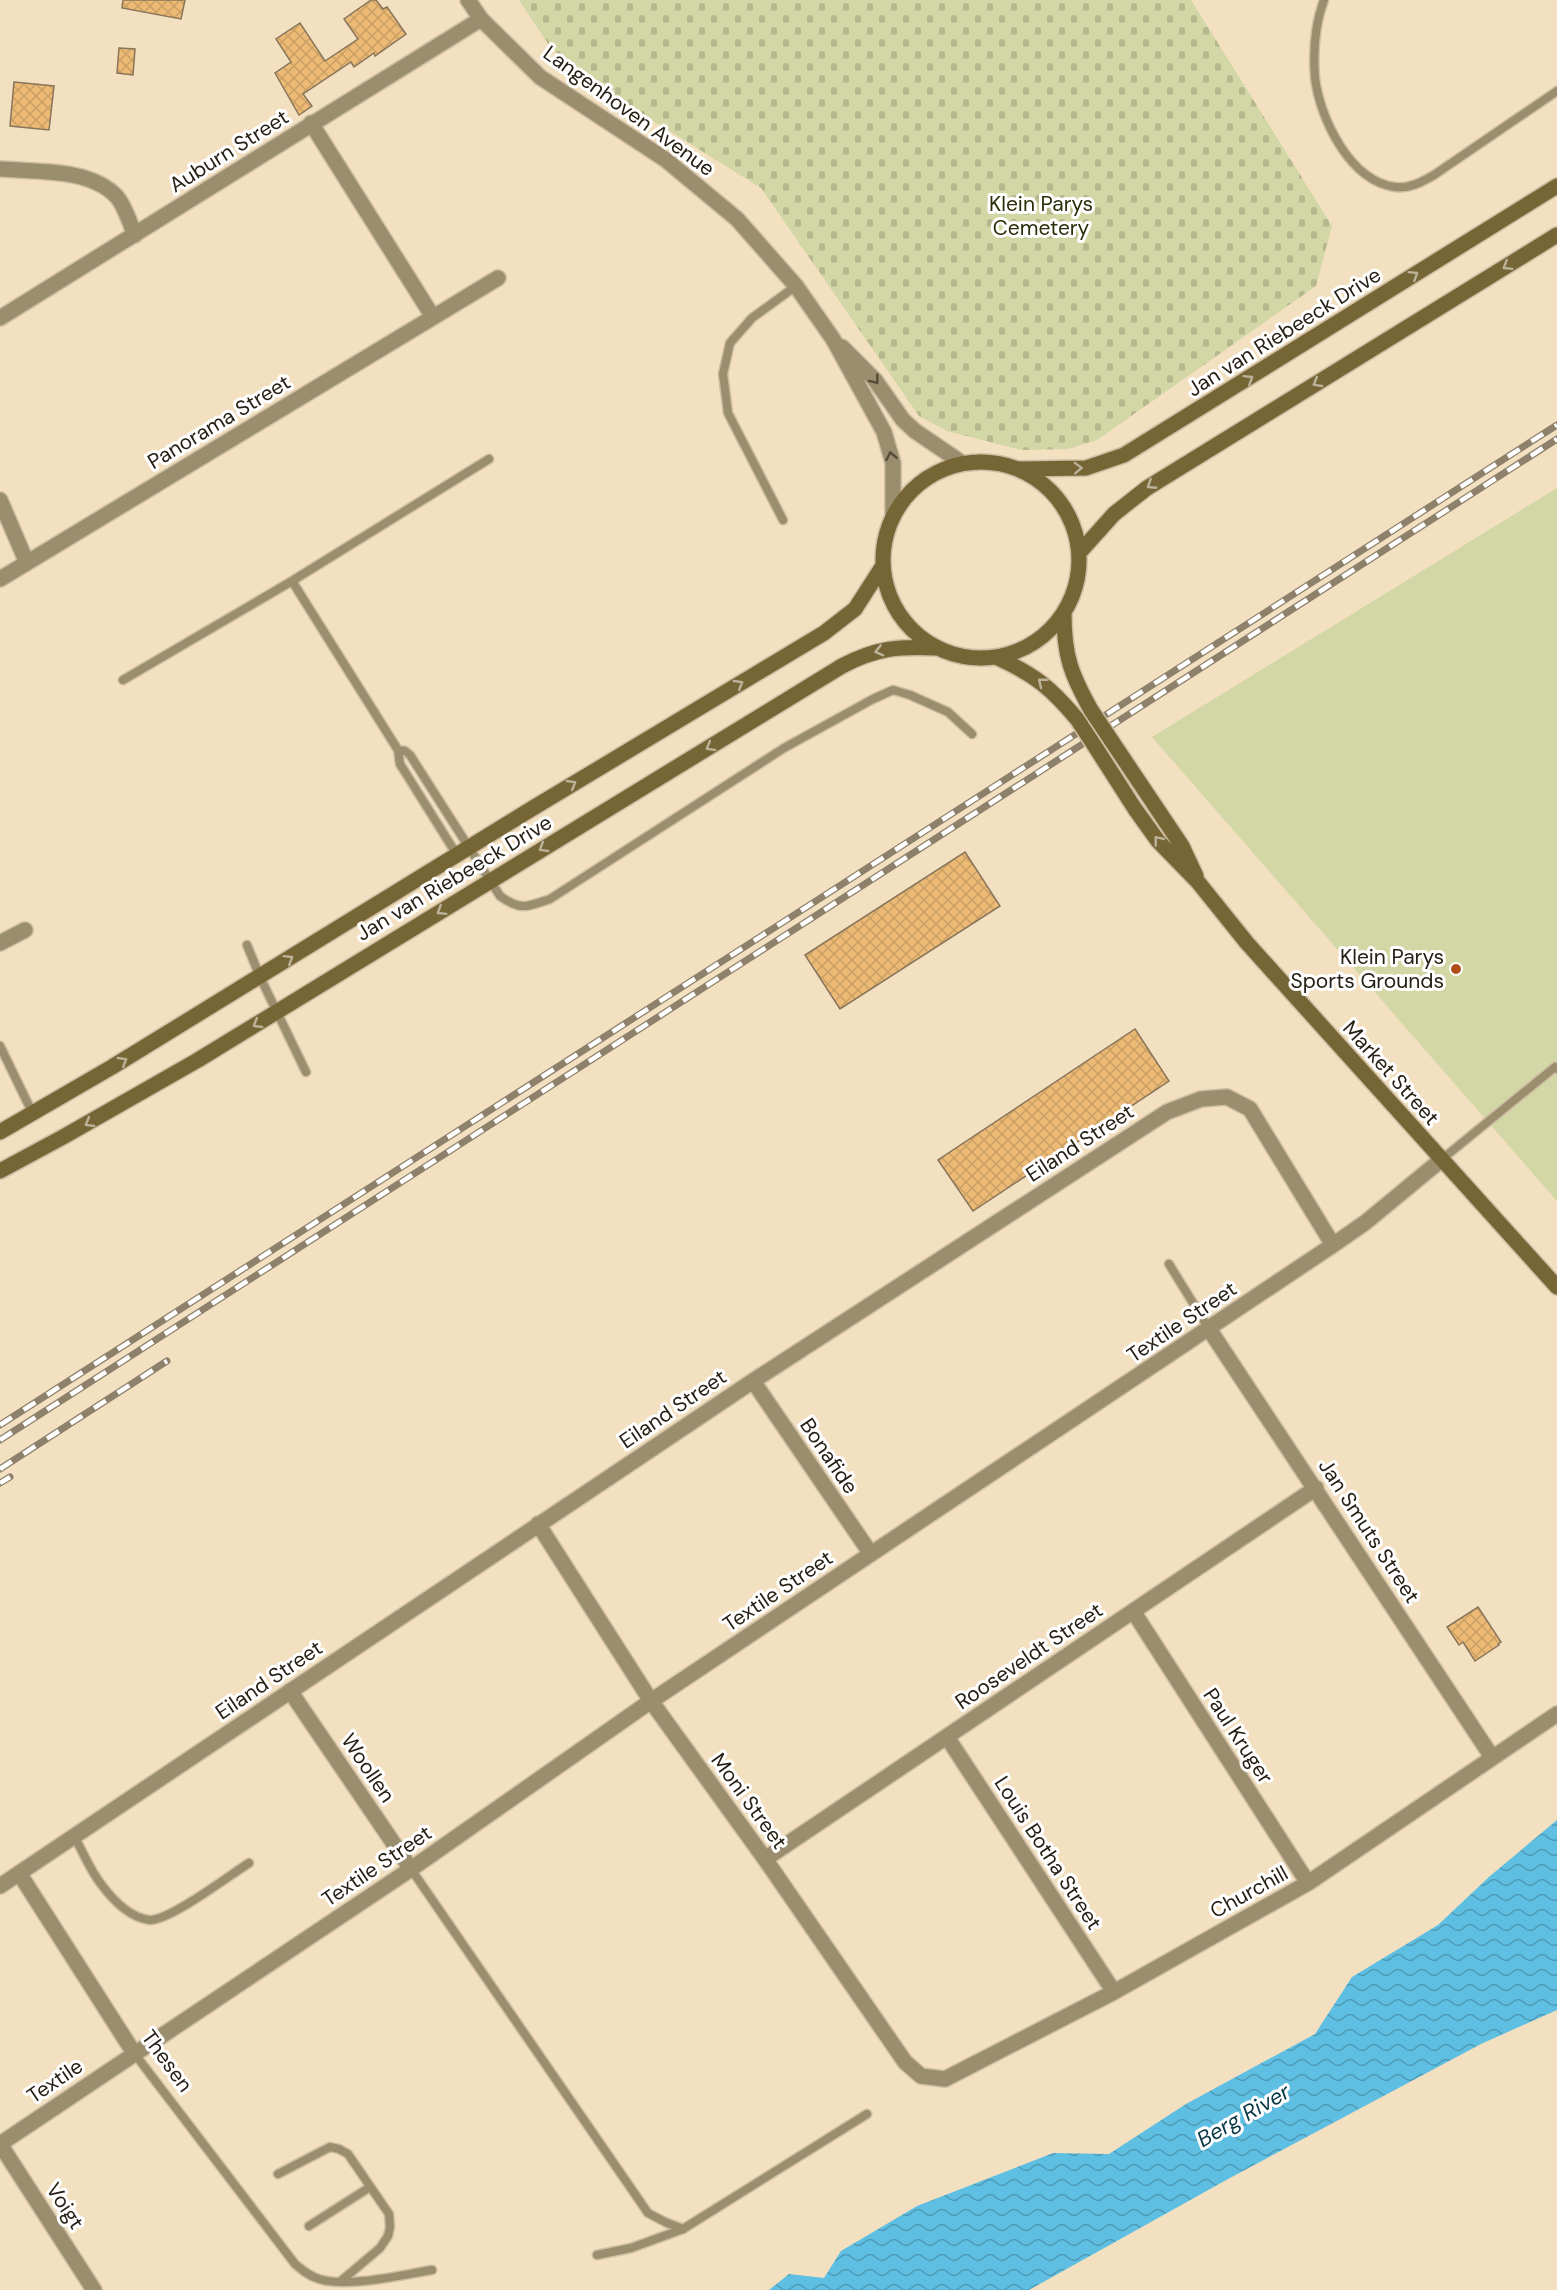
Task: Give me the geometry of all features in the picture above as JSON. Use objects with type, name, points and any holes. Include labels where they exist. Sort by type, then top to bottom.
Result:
[{"type":"main road","name":"Jan van Riebeeck Drive","points":[[1019,469],[1086,468],[1124,455],[1557,186]]},
{"type":"main road","points":[[1079,553],[1114,514],[1147,488],[1557,235]]},
{"type":"main road","points":[[981,461],[1000,463],[1019,469],[1042,483],[1061,503],[1074,526],[1079,553],[1078,574],[1073,595],[1064,614],[1046,635],[1023,649],[998,657],[967,658],[937,648],[916,634],[899,615],[888,592],[882,567],[884,540],[893,514],[910,490],[934,473],[962,463],[981,461]]},
{"type":"main road","name":"Jan van Riebeeck Drive","points":[[0,1132],[260,977],[532,808],[824,633],[855,609],[882,567]]},
{"type":"main road","name":"Market Street","points":[[1064,614],[1066,658],[1075,682],[1091,710],[1182,846],[1198,882]]},
{"type":"main road","name":"Jan van Riebeeck Drive","points":[[0,1171],[74,1131],[277,1011],[859,657],[880,650],[904,646],[937,648]]},
{"type":"main road","name":"Market Street","points":[[998,657],[1027,671],[1045,684],[1077,719],[1135,809],[1158,840],[1198,882],[1247,943],[1557,1287]]},
{"type":"street","name":"Langenhoven Avenue","points":[[468,0],[481,19],[540,77],[666,160],[737,219],[796,286],[833,339],[889,446],[893,463],[893,514]]},
{"type":"street","name":"Auburn Street","points":[[0,318],[481,19]]},
{"type":"street","points":[[311,123],[433,317]]},
{"type":"street","points":[[0,169],[84,177],[101,183],[119,198],[135,235]]},
{"type":"street","name":"Panorama Street","points":[[0,579],[498,278]]},
{"type":"street","name":"Langenhoven Avenue","points":[[833,339],[875,380],[903,420],[926,441],[962,463]]},
{"type":"street","points":[[0,500],[27,563]]},
{"type":"street","points":[[0,943],[26,930]]},
{"type":"street","name":"Eiland Street","points":[[0,1886],[753,1381],[1167,1112],[1201,1099],[1227,1097],[1250,1109],[1334,1245]]},
{"type":"street","name":"Textile Street","points":[[134,2053],[411,1869],[651,1701],[1334,1245],[1366,1222],[1441,1160]]},
{"type":"street","name":"Jan Smuts Street","points":[[1209,1329],[1492,1757]]},
{"type":"street","name":"Bonafide","points":[[753,1381],[871,1554]]},
{"type":"street","name":"Rooseveldt Street","points":[[765,1859],[1316,1488]]},
{"type":"street","name":"Moni Street","points":[[538,1524],[651,1701],[765,1859],[905,2062],[921,2076],[945,2079]]},
{"type":"street","name":"Paul Kruger","points":[[1133,1611],[1308,1883]]},
{"type":"street","name":"Woollen","points":[[290,1691],[411,1869]]},
{"type":"street","name":"Churchill","points":[[945,2079],[1114,1992],[1308,1883],[1557,1714]]},
{"type":"street","name":"Louis Botha Street","points":[[947,1737],[1114,1992]]},
{"type":"street","name":"Thesen","points":[[19,1873],[134,2053]]},
{"type":"street","name":"Textile","points":[[0,2144],[134,2053]]},
{"type":"street","name":"Voigt","points":[[0,2144],[94,2290]]},
{"type":"lane","points":[[1324,0],[1318,15],[1315,37],[1316,79],[1329,125],[1348,158],[1362,173],[1378,183],[1397,188],[1415,185],[1434,175],[1557,91]]},
{"type":"lane","points":[[783,520],[728,412],[723,374],[730,344],[752,318],[796,286]]},
{"type":"lane","points":[[123,680],[292,581],[489,459]]},
{"type":"lane","points":[[292,581],[398,750],[400,764],[463,852],[491,880],[500,896],[515,906],[530,906],[550,899],[784,748],[893,690],[948,712],[972,734]]},
{"type":"lane","points":[[398,750],[410,755],[419,768],[463,852]]},
{"type":"lane","points":[[247,945],[306,1071]]},
{"type":"lane","points":[[0,1046],[33,1114]]},
{"type":"lane","points":[[1441,1160],[1556,1067]]},
{"type":"lane","points":[[1169,1264],[1209,1329]]},
{"type":"lane","points":[[74,1836],[101,1884],[121,1906],[135,1915],[151,1920],[169,1915],[249,1863]]},
{"type":"lane","points":[[411,1869],[648,2212],[683,2229]]},
{"type":"lane","name":"Thesen","points":[[134,2053],[295,2264],[321,2280],[340,2281]]},
{"type":"lane","points":[[597,2255],[631,2248],[683,2229],[867,2114]]},
{"type":"lane","points":[[278,2174],[330,2147],[339,2148],[348,2154],[389,2214],[388,2236],[380,2248],[340,2281]]},
{"type":"lane","points":[[309,2226],[370,2187]]},
{"type":"lane","points":[[340,2281],[366,2280],[432,2270]]},
{"type":"green space","name":"Klein Parys Cemetery","points":[[519,0],[1191,0],[1332,226],[1316,286],[1097,440],[1068,449],[1021,450],[947,431],[919,416],[761,188],[578,74],[549,45]]},
{"type":"green space","name":"Klein Parys Sports Grounds","points":[[1557,488],[1557,1201],[1152,737]]},
{"type":"water","name":"Berg River","points":[[1557,1820],[1557,2010],[1481,2044],[1228,2179],[1029,2290],[769,2290],[789,2274],[824,2278],[841,2251],[917,2206],[1053,2153],[1109,2154],[1186,2104],[1315,2034],[1352,1977],[1438,1925],[1490,1876]]},
{"type":"building","points":[[123,0],[185,0],[181,19],[122,8]]},
{"type":"building","points":[[371,0],[376,0],[383,9],[387,7],[406,34],[375,56],[374,53],[354,67],[351,62],[303,94],[312,106],[299,115],[275,73],[291,62],[276,39],[300,23],[325,61],[358,39],[344,19]]},
{"type":"building","points":[[119,48],[135,49],[133,75],[117,73]]},
{"type":"building","points":[[14,82],[54,86],[49,130],[10,126]]},
{"type":"building","points":[[965,852],[1000,906],[840,1009],[805,955]]},
{"type":"building","points":[[1135,1029],[1169,1081],[973,1211],[938,1160]]},
{"type":"building","points":[[1478,1607],[1501,1642],[1475,1661],[1463,1642],[1459,1645],[1447,1627]]},
{"type":"railway","points":[[0,1425],[1557,425]]},
{"type":"railway","points":[[0,1440],[1557,439]]},
{"type":"railway","points":[[0,1469],[167,1361]]},
{"type":"railway","points":[[0,1483],[10,1477]]},
{"type":"place","name":"Klein Parys Sports Grounds","points":[[1456,969]]}]
